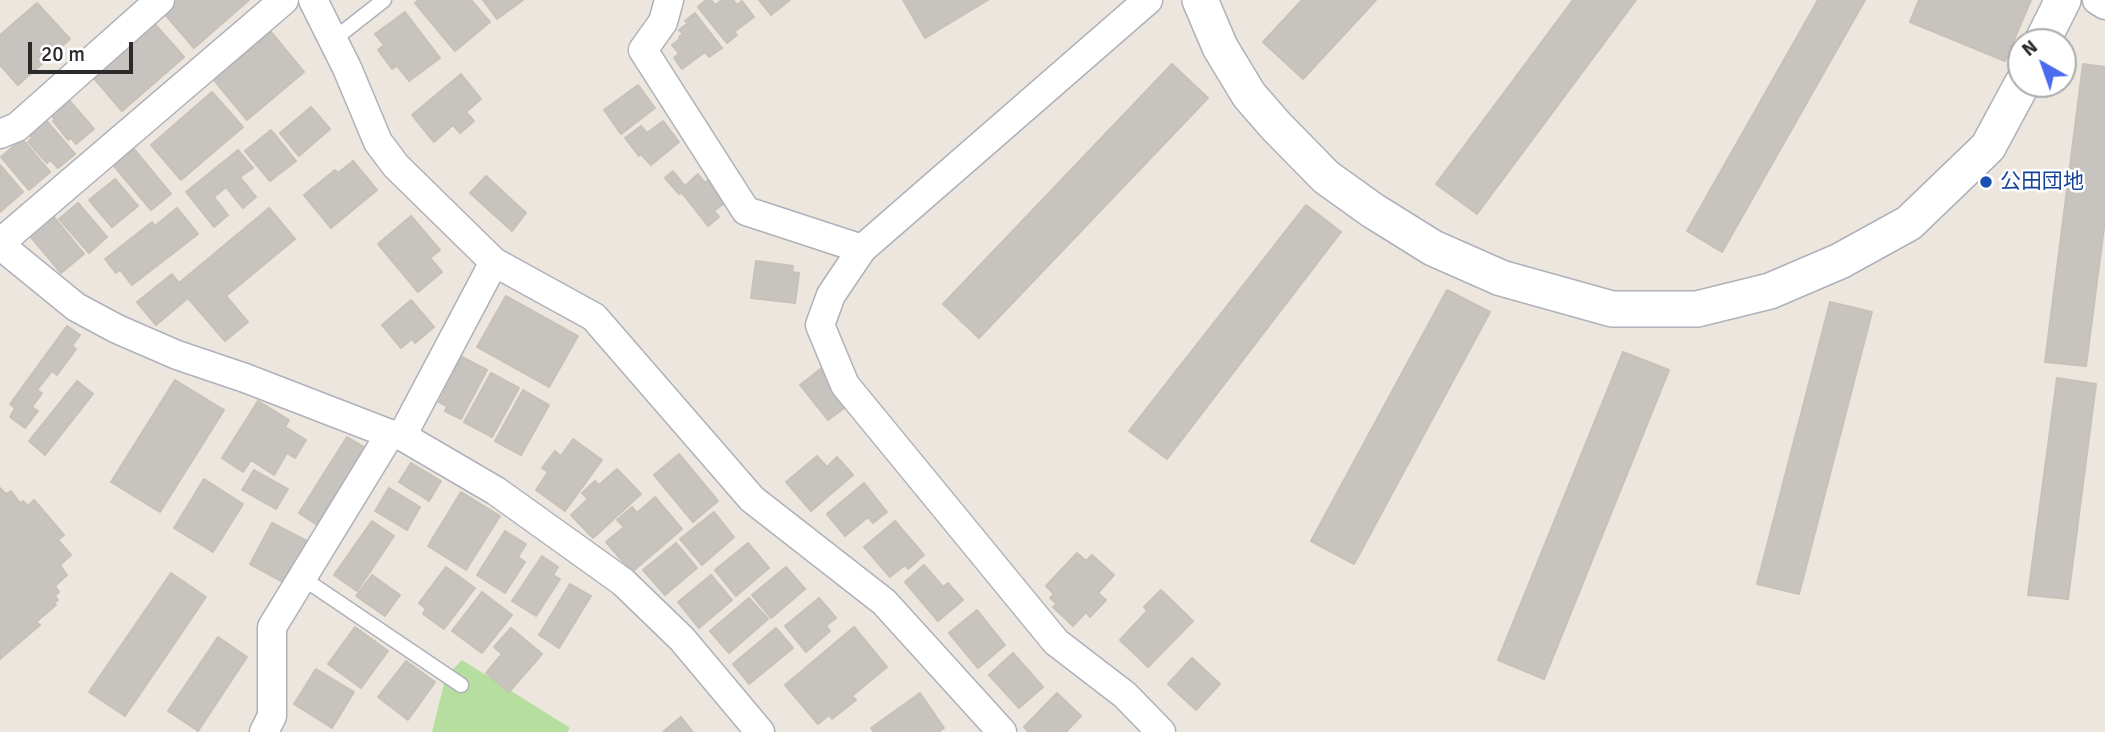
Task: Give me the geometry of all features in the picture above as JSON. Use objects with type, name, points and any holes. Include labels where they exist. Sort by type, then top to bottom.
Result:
[{"type":"street","points":[[0,134],[17,127],[160,0]]},
{"type":"street","points":[[284,0],[0,244],[76,307],[117,329],[177,355],[396,435],[496,491],[623,582],[682,639],[760,732]]},
{"type":"street","points":[[313,0],[348,68],[378,142],[396,166],[494,262],[594,317],[752,499],[884,602],[1002,732]]},
{"type":"street","points":[[669,0],[663,22],[643,50],[746,211],[862,249]]},
{"type":"street","points":[[1148,0],[862,249],[831,295],[820,325],[845,385],[1056,642],[1125,695],[1161,732]]},
{"type":"street","points":[[1200,0],[1220,47],[1249,95],[1326,177],[1433,248],[1501,278],[1612,309],[1697,309],[1770,291],[1840,261],[1909,223],[1988,147],[2014,98]]},
{"type":"street","points":[[2049,28],[2063,0]]},
{"type":"street","points":[[2097,0],[2105,5]]},
{"type":"street","points":[[264,732],[272,716],[272,627],[396,435],[494,262]]},
{"type":"lane","points":[[333,40],[384,0]]},
{"type":"lane","points":[[303,579],[461,685]]},
{"type":"green space","points":[[462,660],[570,728],[567,732],[432,732],[446,676]]},
{"type":"building","points":[[178,0],[249,0],[194,48],[163,12]]},
{"type":"building","points":[[418,0],[471,0],[490,22],[455,51],[415,3]]},
{"type":"building","points":[[483,0],[523,0],[497,19]]},
{"type":"building","points":[[706,0],[711,0],[715,5],[722,0],[733,0],[737,5],[742,1],[754,17],[734,32],[737,35],[727,43],[698,7]]},
{"type":"building","points":[[759,0],[790,0],[771,15]]},
{"type":"building","points":[[903,0],[988,0],[925,38]]},
{"type":"building","points":[[1302,0],[1376,0],[1303,79],[1263,42]]},
{"type":"building","points":[[1573,0],[1636,0],[1477,214],[1436,184]]},
{"type":"building","points":[[1818,0],[1865,0],[1722,252],[1687,231]]},
{"type":"building","points":[[1919,0],[2031,0],[2019,28],[2007,28],[2005,61],[1910,22]]},
{"type":"building","points":[[37,3],[70,39],[18,85],[0,65],[0,35]]},
{"type":"building","points":[[405,12],[440,58],[409,81],[397,66],[392,69],[378,50],[384,45],[375,34]]},
{"type":"building","points":[[695,13],[722,48],[709,57],[705,52],[682,69],[674,58],[679,53],[672,45],[683,34],[679,30],[688,23],[685,21]]},
{"type":"building","points":[[153,22],[184,57],[122,111],[92,76]]},
{"type":"building","points":[[271,32],[304,72],[247,120],[214,80]]},
{"type":"building","points":[[1172,64],[1208,98],[979,338],[943,304]]},
{"type":"building","points":[[2083,64],[2105,67],[2105,220],[2086,366],[2045,362]]},
{"type":"building","points":[[461,74],[481,99],[466,112],[474,121],[460,133],[453,125],[434,142],[412,115]]},
{"type":"building","points":[[638,85],[655,108],[621,134],[604,110]]},
{"type":"building","points":[[212,92],[243,127],[181,180],[151,145]]},
{"type":"building","points":[[68,99],[94,129],[76,144],[71,138],[68,140],[50,114]]},
{"type":"building","points":[[311,107],[330,129],[299,156],[280,133]]},
{"type":"building","points":[[45,119],[75,154],[58,168],[50,160],[47,163],[28,142],[32,138],[28,133]]},
{"type":"building","points":[[663,121],[679,142],[651,165],[641,154],[639,156],[625,138],[641,126],[647,133]]},
{"type":"building","points":[[271,130],[296,161],[270,181],[245,151]]},
{"type":"building","points":[[22,139],[50,172],[29,190],[1,157]]},
{"type":"building","points":[[134,149],[171,194],[151,210],[114,166]]},
{"type":"building","points":[[238,150],[253,168],[240,177],[256,197],[243,208],[226,187],[214,197],[228,215],[214,227],[186,192]]},
{"type":"building","points":[[353,161],[377,190],[331,228],[304,195],[335,170],[338,173]]},
{"type":"building","points":[[0,165],[23,192],[0,212]]},
{"type":"building","points":[[673,171],[685,186],[698,174],[705,183],[709,179],[727,201],[714,211],[719,217],[708,226],[682,193],[679,194],[665,178]]},
{"type":"building","points":[[486,176],[526,213],[512,231],[470,193]]},
{"type":"building","points":[[115,179],[138,206],[112,227],[89,200]]},
{"type":"building","points":[[78,203],[107,237],[89,253],[59,219]]},
{"type":"building","points":[[1306,205],[1341,232],[1167,459],[1129,431]]},
{"type":"building","points":[[177,208],[198,234],[132,285],[120,270],[116,273],[105,259],[152,222],[155,226]]},
{"type":"building","points":[[269,208],[295,239],[226,296],[248,322],[225,341],[188,298],[156,325],[137,302],[172,274],[179,283]]},
{"type":"building","points":[[53,216],[84,254],[61,273],[30,236]]},
{"type":"building","points":[[411,216],[440,250],[430,258],[442,272],[418,292],[378,244]]},
{"type":"building","points":[[756,261],[793,266],[792,272],[799,273],[795,303],[751,298]]},
{"type":"building","points":[[1447,290],[1490,312],[1354,564],[1311,541]]},
{"type":"building","points":[[506,296],[578,336],[549,387],[477,347]]},
{"type":"building","points":[[411,300],[434,327],[415,343],[412,339],[401,348],[382,325]]},
{"type":"building","points":[[1830,302],[1872,312],[1799,594],[1757,584]]},
{"type":"building","points":[[67,326],[80,335],[72,346],[76,349],[57,375],[52,371],[37,390],[42,393],[32,407],[38,411],[25,428],[10,417],[15,408],[10,404]]},
{"type":"building","points":[[1623,352],[1669,370],[1544,679],[1498,660]]},
{"type":"building","points":[[462,357],[487,370],[461,419],[445,411],[447,406],[439,402]]},
{"type":"building","points":[[823,367],[851,403],[828,420],[800,385]]},
{"type":"building","points":[[491,373],[519,388],[492,437],[464,422]]},
{"type":"building","points":[[2057,378],[2096,384],[2068,599],[2028,595]]},
{"type":"building","points":[[175,380],[224,410],[160,512],[111,482]]},
{"type":"building","points":[[77,381],[93,394],[45,455],[29,441]]},
{"type":"building","points":[[523,390],[549,405],[521,455],[495,441]]},
{"type":"building","points":[[258,401],[289,420],[285,427],[306,440],[295,458],[287,453],[274,475],[251,460],[243,472],[222,458]]},
{"type":"building","points":[[347,437],[366,448],[317,525],[299,513]]},
{"type":"building","points":[[573,439],[602,460],[565,511],[536,490],[548,472],[542,468],[555,451],[561,456]]},
{"type":"building","points":[[679,454],[718,501],[693,522],[654,475]]},
{"type":"building","points":[[817,456],[827,467],[837,457],[853,475],[811,511],[786,482]]},
{"type":"building","points":[[411,463],[441,481],[429,501],[399,482]]},
{"type":"building","points":[[617,469],[641,494],[593,538],[571,515],[588,499],[582,493],[595,481],[599,485]]},
{"type":"building","points":[[254,470],[288,489],[276,509],[242,490]]},
{"type":"building","points":[[204,479],[243,504],[213,552],[174,528]]},
{"type":"building","points":[[864,483],[887,512],[873,523],[868,517],[845,536],[827,514]]},
{"type":"building","points":[[0,488],[6,494],[11,491],[20,503],[23,501],[28,506],[34,500],[64,535],[58,540],[71,555],[60,565],[67,575],[55,586],[59,592],[55,596],[58,600],[54,603],[56,605],[36,622],[40,625],[0,659]]},
{"type":"building","points":[[389,488],[420,507],[407,530],[375,511]]},
{"type":"building","points":[[461,492],[500,516],[466,570],[428,546]]},
{"type":"building","points":[[655,497],[682,529],[632,572],[606,542],[624,527],[617,520],[632,507],[637,513]]},
{"type":"building","points":[[714,512],[734,537],[702,565],[680,539]]},
{"type":"building","points":[[372,521],[394,536],[357,591],[334,575]]},
{"type":"building","points":[[895,521],[924,555],[908,569],[905,565],[890,577],[864,547]]},
{"type":"building","points":[[272,523],[307,541],[285,583],[250,564]]},
{"type":"building","points":[[505,531],[526,544],[518,557],[525,562],[505,593],[477,575]]},
{"type":"building","points":[[676,543],[697,568],[665,595],[643,570]]},
{"type":"building","points":[[748,543],[769,568],[736,596],[715,570]]},
{"type":"building","points":[[1077,553],[1086,561],[1092,555],[1114,575],[1098,593],[1106,600],[1090,617],[1086,612],[1073,626],[1053,607],[1057,604],[1050,598],[1054,594],[1046,586]]},
{"type":"building","points":[[542,556],[558,567],[553,575],[560,579],[536,616],[512,601]]},
{"type":"building","points":[[924,565],[943,587],[948,583],[963,600],[938,621],[905,582]]},
{"type":"building","points":[[446,567],[475,588],[444,629],[423,614],[426,609],[419,603]]},
{"type":"building","points":[[786,567],[805,589],[771,618],[752,595]]},
{"type":"building","points":[[171,573],[206,597],[125,716],[89,692]]},
{"type":"building","points":[[372,575],[400,595],[385,616],[356,596]]},
{"type":"building","points":[[711,575],[732,600],[699,628],[678,602]]},
{"type":"building","points":[[570,584],[591,596],[559,648],[539,635]]},
{"type":"building","points":[[1161,590],[1193,621],[1148,667],[1120,640],[1147,611],[1144,607]]},
{"type":"building","points":[[482,592],[512,615],[482,653],[452,631]]},
{"type":"building","points":[[749,598],[768,619],[729,653],[710,631]]},
{"type":"building","points":[[819,598],[836,618],[826,626],[830,631],[806,652],[785,626]]},
{"type":"building","points":[[977,610],[1005,645],[978,668],[949,633]]},
{"type":"building","points":[[355,627],[388,651],[361,688],[328,664]]},
{"type":"building","points":[[854,627],[887,667],[852,696],[856,700],[832,719],[829,715],[818,724],[785,685]]},
{"type":"building","points":[[511,628],[542,654],[509,692],[486,673],[502,654],[494,647]]},
{"type":"building","points":[[776,628],[793,648],[749,684],[733,664]]},
{"type":"building","points":[[218,637],[247,657],[198,731],[168,711]]},
{"type":"building","points":[[1013,653],[1043,687],[1019,708],[989,675]]},
{"type":"building","points":[[1192,658],[1220,684],[1196,710],[1168,684]]},
{"type":"building","points":[[406,661],[435,682],[408,720],[378,697]]},
{"type":"building","points":[[316,669],[354,692],[332,728],[294,704]]},
{"type":"building","points":[[920,693],[944,728],[938,732],[874,732],[871,728]]},
{"type":"building","points":[[1057,693],[1081,716],[1066,732],[1029,732],[1024,727]]},
{"type":"building","points":[[681,717],[693,732],[663,732]]},
{"type":"place","name":"公田団地","points":[[1986,182]]}]
